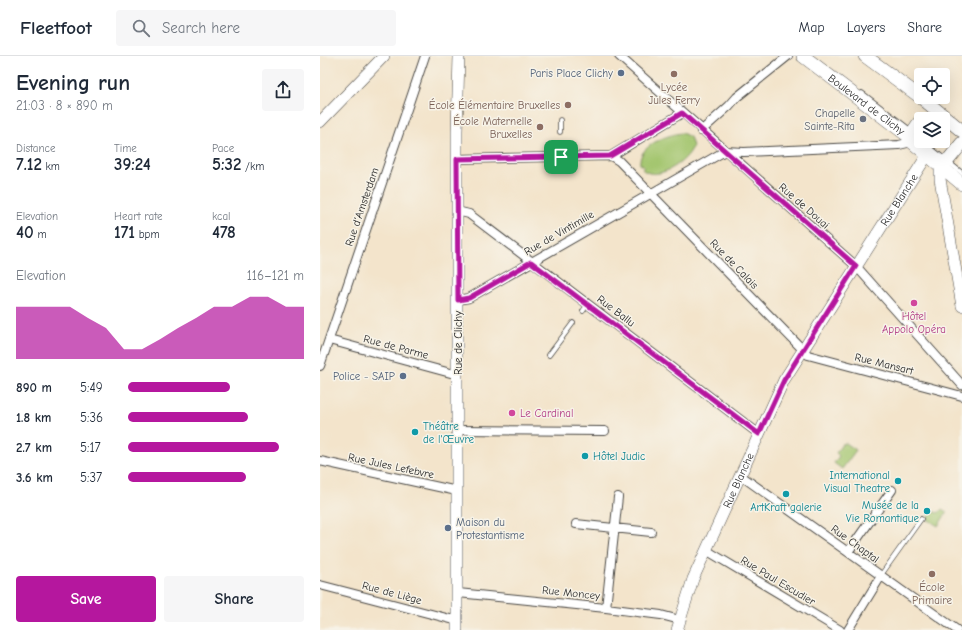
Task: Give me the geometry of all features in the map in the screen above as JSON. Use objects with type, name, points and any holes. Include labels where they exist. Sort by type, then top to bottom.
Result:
[{"type":"main road","name":"Boulevard de Clichy","points":[[803,56],[914,138]]},
{"type":"main road","points":[[864,58],[924,112]]},
{"type":"main road","points":[[950,125],[962,131]]},
{"type":"main road","points":[[923,148],[928,154],[943,162],[962,143]]},
{"type":"main road","name":"Boulevard de Clichy","points":[[943,162],[962,184]]},
{"type":"street","points":[[320,122],[384,56]]},
{"type":"street","name":"Rue d'Amsterdam","points":[[320,366],[425,56]]},
{"type":"street","name":"Rue de Clichy","points":[[457,625],[457,159],[459,56]]},
{"type":"street","name":"Rue de Douai","points":[[619,56],[856,266],[962,385]]},
{"type":"street","points":[[701,130],[729,106],[737,97],[788,56]]},
{"type":"street","points":[[457,159],[561,153],[610,156],[682,113]]},
{"type":"street","points":[[725,151],[744,152],[899,145],[914,140]]},
{"type":"street","name":"Rue de Vintimille","points":[[458,300],[469,298],[725,151]]},
{"type":"street","name":"Rue Blanche","points":[[678,625],[693,579],[784,380],[928,154]]},
{"type":"street","name":"Rue de Calais","points":[[610,156],[619,161],[802,350]]},
{"type":"street","points":[[943,162],[940,179],[962,306]]},
{"type":"street","name":"Rue Ballu","points":[[457,212],[469,214],[586,307],[759,434]]},
{"type":"street","name":"Rue de Parme","points":[[329,340],[458,375]]},
{"type":"street","name":"Rue Mansart","points":[[802,350],[808,355],[962,396]]},
{"type":"street","points":[[457,430],[606,431]]},
{"type":"street","name":"Rue Jules Lefebvre","points":[[320,461],[457,492]]},
{"type":"street","name":"Rue Chaptal","points":[[740,475],[957,630]]},
{"type":"street","points":[[848,552],[892,490]]},
{"type":"street","points":[[606,608],[618,498]]},
{"type":"street","points":[[576,524],[651,532]]},
{"type":"street","name":"Rue Paul Escudier","points":[[706,550],[840,630]]},
{"type":"street","points":[[848,630],[880,576]]},
{"type":"street","name":"Rue de Liège","points":[[320,584],[457,625]]},
{"type":"street","name":"Rue Moncey","points":[[458,592],[661,615],[678,625]]},
{"type":"lane","name":"Boulevard de Clichy","points":[[855,88],[904,124],[914,136]]},
{"type":"lane","points":[[560,120],[560,132]]},
{"type":"lane","name":"Boulevard de Clichy","points":[[927,148],[943,162],[962,173]]},
{"type":"lane","points":[[549,355],[573,323]]},
{"type":"lane","points":[[880,576],[921,520]]},
{"type":"green space","points":[[682,133],[690,137],[693,146],[685,158],[671,169],[663,172],[655,174],[648,173],[642,169],[644,167],[642,164],[640,165],[640,158],[648,147],[669,136]]},
{"type":"green space","points":[[846,443],[856,450],[842,469],[834,463],[839,456],[836,453],[842,444]]},
{"type":"green space","points":[[942,509],[947,512],[938,526],[927,519],[932,511],[938,513]]},
{"type":"place","name":"Paris Place Clichy","points":[[621,73]]},
{"type":"place","name":"Lycée Jules Ferry","points":[[674,74]]},
{"type":"place","name":"École Élémentaire Bruxelles","points":[[568,105]]},
{"type":"place","name":"Chapelle Sainte-Rita","points":[[863,119]]},
{"type":"place","name":"École Maternelle Bruxelles","points":[[540,127]]},
{"type":"place","name":"Hôtel Appolo Opéra","points":[[914,303]]},
{"type":"place","name":"Police - SAIP","points":[[403,376]]},
{"type":"place","name":"Le Cardinal","points":[[512,413]]},
{"type":"place","name":"Théâtre de l'Œuvre","points":[[415,432]]},
{"type":"place","name":"Hôtel Judic","points":[[585,456]]},
{"type":"place","name":"International Visual Theatre","points":[[898,481]]},
{"type":"place","name":"ArtKraft galerie","points":[[786,494]]},
{"type":"place","name":"Musée de la Vie Romantique","points":[[927,511]]},
{"type":"place","name":"Maison du Protestantisme","points":[[448,528]]},
{"type":"place","name":"École Primaire","points":[[932,574]]},
{"type":"route","points":[[682,113],[856,266],[784,380],[759,434],[546,271],[531,262],[469,298],[458,300],[457,159],[561,157],[610,156],[682,113]]}]
